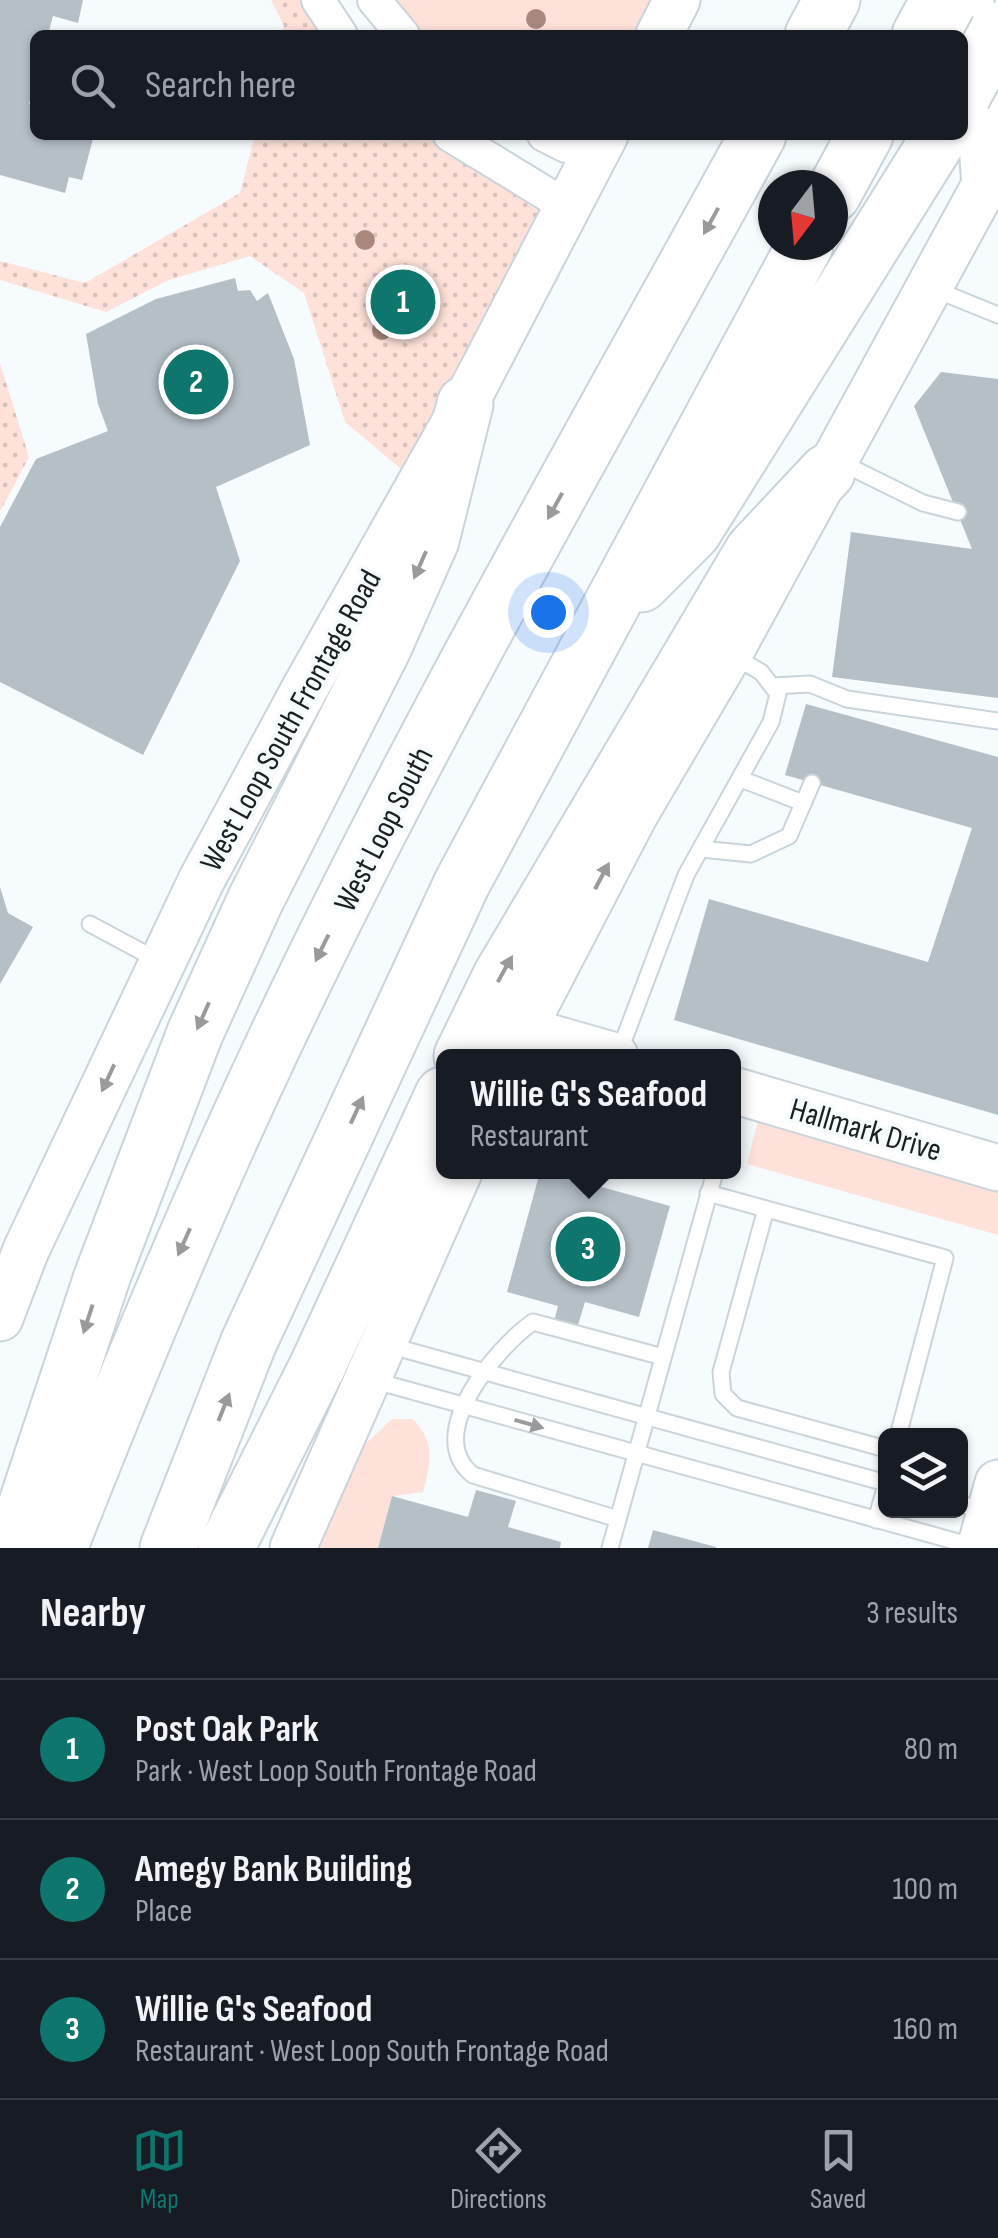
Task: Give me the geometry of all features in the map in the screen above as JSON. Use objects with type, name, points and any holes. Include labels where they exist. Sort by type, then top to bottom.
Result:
[{"type":"highway","points":[[815,30],[832,0]]},
{"type":"highway","points":[[923,30],[939,0]]},
{"type":"highway","points":[[968,86],[998,30]]},
{"type":"highway","name":"West Loop South","points":[[59,1548],[150,1319],[297,998],[385,821],[755,140]]},
{"type":"highway","points":[[846,170],[862,140]]},
{"type":"highway","points":[[596,630],[693,532],[935,146]]},
{"type":"highway","points":[[168,1548],[248,1344],[462,882],[798,260]]},
{"type":"highway","points":[[12,1548],[102,1278],[195,1033],[432,540],[464,404]]},
{"type":"highway","points":[[465,1049],[501,976],[753,552],[831,466]]},
{"type":"highway","points":[[226,1548],[318,1365],[436,1110]]},
{"type":"main road","points":[[662,30],[678,0]]},
{"type":"main road","points":[[562,1049],[515,1043],[635,814],[729,654],[994,175],[972,8],[964,0]]},
{"type":"main road","name":"West Loop South Frontage Road","points":[[0,1318],[19,1248],[202,882],[464,404],[603,140]]},
{"type":"main road","name":"Hallmark Drive","points":[[741,1098],[998,1168]]},
{"type":"main road","points":[[293,1548],[456,1179]]},
{"type":"street","points":[[318,0],[338,30]]},
{"type":"street","points":[[374,0],[399,30]]},
{"type":"street","points":[[458,140],[568,206]]},
{"type":"street","points":[[554,140],[566,146],[594,140]]},
{"type":"lane","points":[[930,288],[996,310]]},
{"type":"lane","points":[[831,466],[923,503],[958,512]]},
{"type":"lane","points":[[619,1049],[670,911],[771,722],[778,694],[760,672],[729,654]]},
{"type":"lane","points":[[772,686],[810,684],[847,698],[998,721]]},
{"type":"lane","points":[[741,779],[803,803]]},
{"type":"lane","points":[[702,849],[750,854],[789,836],[812,783]]},
{"type":"lane","points":[[90,924],[162,963]]},
{"type":"lane","points":[[610,1548],[712,1179]]},
{"type":"lane","points":[[708,1193],[945,1258],[900,1428]]},
{"type":"lane","points":[[766,1209],[721,1372],[724,1394],[736,1408],[878,1447]]},
{"type":"lane","points":[[618,1518],[473,1475],[462,1466],[456,1441],[464,1405],[483,1371],[510,1338],[532,1322],[663,1357]]},
{"type":"lane","points":[[376,1361],[483,1371],[878,1482]]},
{"type":"lane","points":[[376,1361],[464,1405],[876,1520],[981,1519]]},
{"type":"lane","points":[[876,1520],[878,1513]]},
{"type":"shaded area","points":[[271,0],[305,0],[326,30],[283,30]]},
{"type":"shaded area","points":[[393,0],[654,0],[638,30],[418,30]]},
{"type":"shaded area","points":[[254,140],[443,140],[552,207],[407,474],[345,422],[304,293],[250,256],[169,280],[106,312],[0,280],[0,261],[85,283],[240,193]]},
{"type":"shaded area","points":[[0,363],[29,457],[0,512]]},
{"type":"shaded area","points":[[758,1121],[995,1190],[998,1235],[747,1164]]},
{"type":"shaded area","points":[[392,1419],[413,1419],[425,1436],[429,1461],[423,1492],[392,1496],[378,1548],[320,1548],[362,1447]]},
{"type":"building","points":[[0,0],[83,0],[78,23],[53,16],[49,30],[30,30],[29,104],[30,140],[93,140],[82,180],[69,177],[65,193],[0,175]]},
{"type":"building","points":[[235,278],[238,291],[250,290],[257,301],[268,293],[294,359],[310,445],[216,487],[240,561],[143,755],[0,682],[0,527],[36,459],[108,431],[98,404],[86,334],[156,299]]},
{"type":"building","points":[[941,372],[998,379],[998,698],[832,677],[851,532],[972,549],[914,406]]},
{"type":"building","points":[[806,704],[998,757],[998,1115],[674,1020],[709,899],[928,962],[972,828],[785,775]]},
{"type":"building","points":[[0,887],[8,913],[33,927],[0,984]]},
{"type":"building","points":[[538,1179],[600,1179],[598,1186],[670,1206],[639,1317],[585,1302],[577,1328],[554,1322],[558,1306],[507,1292]]},
{"type":"building","points":[[476,1490],[516,1501],[508,1527],[561,1542],[560,1548],[378,1548],[392,1496],[468,1517]]},
{"type":"building","points":[[653,1530],[716,1547],[716,1548],[648,1548]]},
{"type":"place","name":"Post Oak Park","points":[[403,302]]},
{"type":"place","name":"Amegy Bank Building","points":[[196,382]]},
{"type":"place","name":"Willie G's Seafood","points":[[588,1249]]}]
